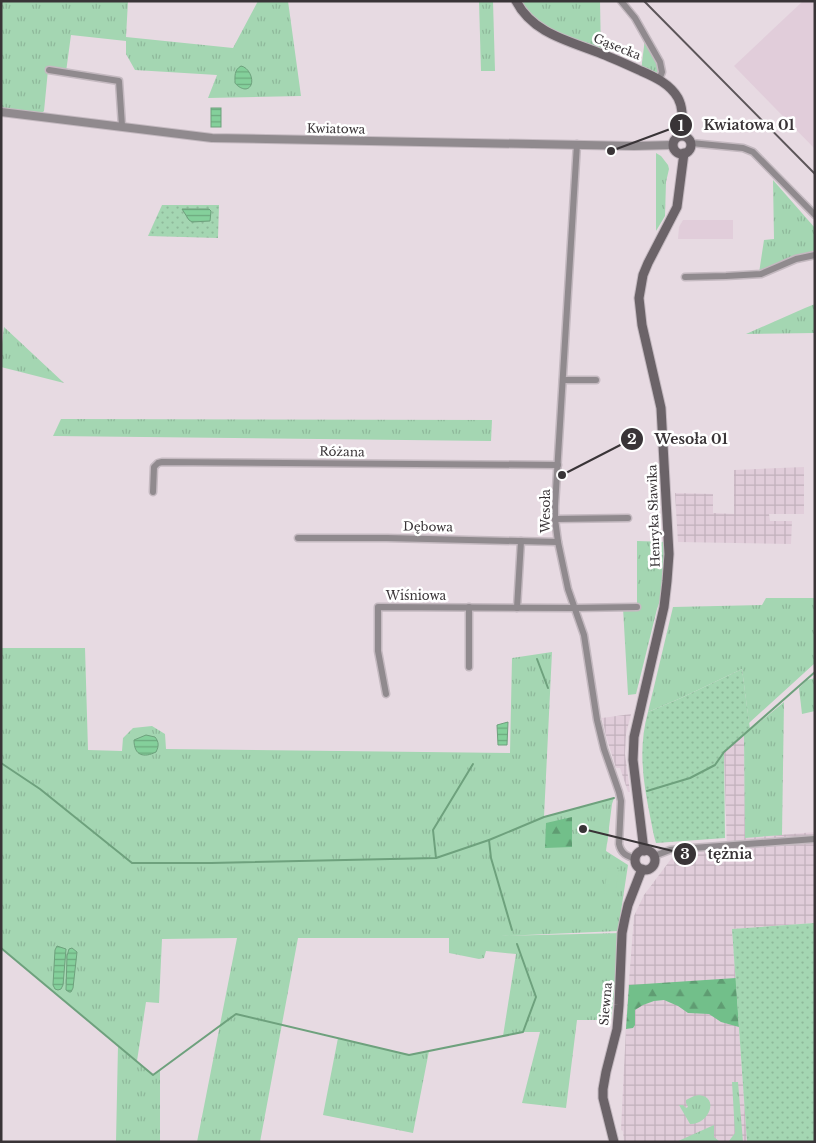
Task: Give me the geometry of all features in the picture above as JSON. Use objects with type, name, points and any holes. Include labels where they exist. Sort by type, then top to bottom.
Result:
[{"type":"main road","name":"Gąsecka","points":[[516,1],[537,27],[550,34],[622,62],[659,80],[673,90],[682,107],[682,135]]},
{"type":"main road","points":[[682,135],[687,137],[691,144],[688,151],[681,153],[674,150],[672,145],[675,138],[682,135]]},
{"type":"main road","name":"Henryka Sławika","points":[[644,851],[633,760],[634,737],[664,607],[668,581],[669,554],[661,408],[642,325],[639,298],[643,275],[648,263],[677,207],[681,153]]},
{"type":"main road","points":[[644,851],[650,852],[654,856],[655,862],[648,870],[642,869],[637,864],[636,859],[639,853],[644,851]]},
{"type":"main road","name":"Siewna","points":[[614,1142],[603,1098],[603,1089],[617,1028],[622,933],[628,905],[642,869]]},
{"type":"street","points":[[621,1],[635,18],[660,62],[662,72],[659,80]]},
{"type":"street","points":[[48,70],[119,81],[122,126]]},
{"type":"street","name":"Kwiatowa","points":[[1,112],[212,138],[634,146],[672,145]]},
{"type":"street","name":"Wesoła","points":[[577,144],[555,519],[568,589],[584,635],[597,720],[604,749],[621,801],[620,850],[627,856],[636,859]]},
{"type":"street","points":[[691,144],[744,148],[753,152],[815,215]]},
{"type":"street","points":[[685,277],[761,274],[796,259],[815,255]]},
{"type":"street","points":[[563,380],[596,380]]},
{"type":"street","name":"Różana","points":[[153,492],[154,467],[162,462],[558,466]]},
{"type":"street","points":[[555,519],[628,518]]},
{"type":"street","name":"Dębowa","points":[[298,538],[558,542]]},
{"type":"street","points":[[517,608],[521,540]]},
{"type":"street","name":"Wiśniowa","points":[[386,694],[378,651],[378,607],[637,607]]},
{"type":"street","points":[[469,607],[469,667]]},
{"type":"street","points":[[654,856],[679,849],[815,839]]},
{"type":"shaded area","points":[[803,1],[815,1],[815,149],[734,66]]},
{"type":"shaded area","points":[[241,66],[246,68],[251,76],[252,82],[247,89],[240,88],[235,83],[236,71]]},
{"type":"shaded area","points":[[211,108],[221,108],[221,127],[211,127]]},
{"type":"shaded area","points":[[182,209],[209,209],[211,211],[210,221],[192,222]]},
{"type":"shaded area","points":[[683,220],[733,220],[733,239],[678,239],[679,227]]},
{"type":"shaded area","points":[[804,467],[804,514],[769,514],[770,521],[792,521],[791,544],[678,542],[675,493],[713,494],[713,513],[734,514],[734,470]]},
{"type":"shaded area","points":[[631,714],[626,734],[625,754],[630,792],[628,792],[620,768],[616,768],[602,718]]},
{"type":"shaded area","points":[[508,722],[507,745],[498,745],[497,725]]},
{"type":"shaded area","points":[[146,735],[155,737],[158,746],[156,752],[144,755],[140,754],[136,749],[134,740]]},
{"type":"shaded area","points":[[744,735],[745,838],[815,832],[815,923],[732,929],[747,1142],[624,1142],[623,1131],[621,1130],[634,916],[644,895],[674,855],[727,849],[724,752]]},
{"type":"shaded area","points":[[57,946],[66,949],[63,985],[58,990],[53,985],[55,950]]},
{"type":"shaded area","points":[[72,948],[77,952],[73,988],[69,992],[66,990],[67,956],[69,949]]},
{"type":"green space","points":[[1,1],[128,1],[126,37],[233,48],[258,1],[288,1],[301,96],[208,98],[217,75],[135,70],[126,54],[126,41],[71,35],[66,72],[48,70],[44,111],[39,116],[1,112]]},
{"type":"green space","points":[[479,1],[493,1],[495,71],[481,71]]},
{"type":"green space","points":[[516,1],[600,1],[601,54],[550,34]]},
{"type":"green space","points":[[645,38],[660,62],[659,80],[641,71]]},
{"type":"green space","points":[[656,153],[661,156],[669,169],[666,182],[665,216],[656,231]]},
{"type":"green space","points":[[773,180],[815,228],[815,253],[759,273],[764,240],[774,239]]},
{"type":"green space","points":[[162,205],[219,205],[218,238],[148,236]]},
{"type":"green space","points":[[815,304],[815,333],[746,334],[805,308]]},
{"type":"green space","points":[[4,327],[64,383],[1,367]]},
{"type":"green space","points":[[61,419],[492,420],[491,441],[53,436]]},
{"type":"green space","points":[[637,541],[669,542],[667,581],[657,609],[636,694],[628,695],[623,608],[637,607]]},
{"type":"green space","points":[[766,598],[815,598],[815,663],[749,723],[742,669],[648,712],[673,607],[762,605]]},
{"type":"green space","points":[[1,648],[85,648],[88,750],[122,751],[123,738],[133,728],[152,726],[165,734],[166,749],[510,753],[512,658],[552,652],[544,817],[614,798],[606,851],[628,865],[618,931],[501,936],[622,933],[611,1020],[577,1020],[566,1108],[522,1103],[540,1032],[523,1032],[503,1036],[516,954],[486,951],[484,958],[479,959],[449,953],[449,938],[298,938],[260,1142],[197,1142],[237,938],[162,939],[159,1003],[146,1002],[137,1061],[153,1075],[160,1070],[160,1142],[116,1142],[118,1045],[1,948]]},
{"type":"green space","points":[[742,669],[750,729],[724,752],[725,838],[656,843],[647,803],[642,751],[648,712]]},
{"type":"green space","points":[[815,678],[815,711],[802,714],[799,688],[807,680]]},
{"type":"green space","points":[[784,702],[782,835],[745,838],[744,735]]},
{"type":"green space","points":[[572,817],[572,847],[545,848],[546,823]]},
{"type":"green space","points":[[589,826],[609,828],[607,844],[588,841]]},
{"type":"green space","points":[[608,868],[619,869],[615,894],[604,893]]},
{"type":"green space","points":[[815,923],[815,1142],[747,1142],[732,929]]},
{"type":"green space","points":[[736,978],[739,1027],[721,1022],[709,1014],[688,1013],[664,1000],[654,1001],[635,1010],[635,1025],[633,1028],[626,1029],[629,985]]},
{"type":"green space","points":[[338,1038],[409,1055],[429,1051],[413,1133],[323,1115]]},
{"type":"green space","points":[[732,1082],[738,1082],[743,1142],[723,1142],[729,1141],[735,1133]]},
{"type":"green space","points":[[699,1095],[709,1101],[710,1111],[702,1120],[690,1124],[679,1105],[688,1107],[686,1100]]},
{"type":"green space","points":[[714,1125],[714,1137],[720,1142],[676,1142]]},
{"type":"waterway","points":[[537,659],[548,688]]},
{"type":"waterway","points":[[647,791],[690,778],[715,765],[724,752],[815,672]]},
{"type":"waterway","points":[[1,763],[40,789],[132,863],[436,858],[489,840]]},
{"type":"waterway","points":[[436,858],[433,830],[473,764]]},
{"type":"waterway","points":[[512,930],[491,858],[489,840],[544,817],[614,798]]},
{"type":"waterway","points":[[1,948],[153,1075],[236,1014],[409,1055],[523,1032],[536,997],[517,944]]},
{"type":"railway","points":[[644,1],[815,174]]},
{"type":"place","name":"Kwiatowa 01","points":[[611,151]]},
{"type":"place","name":"Wesoła 01","points":[[562,475]]},
{"type":"place","name":"tężnia","points":[[583,829]]}]
